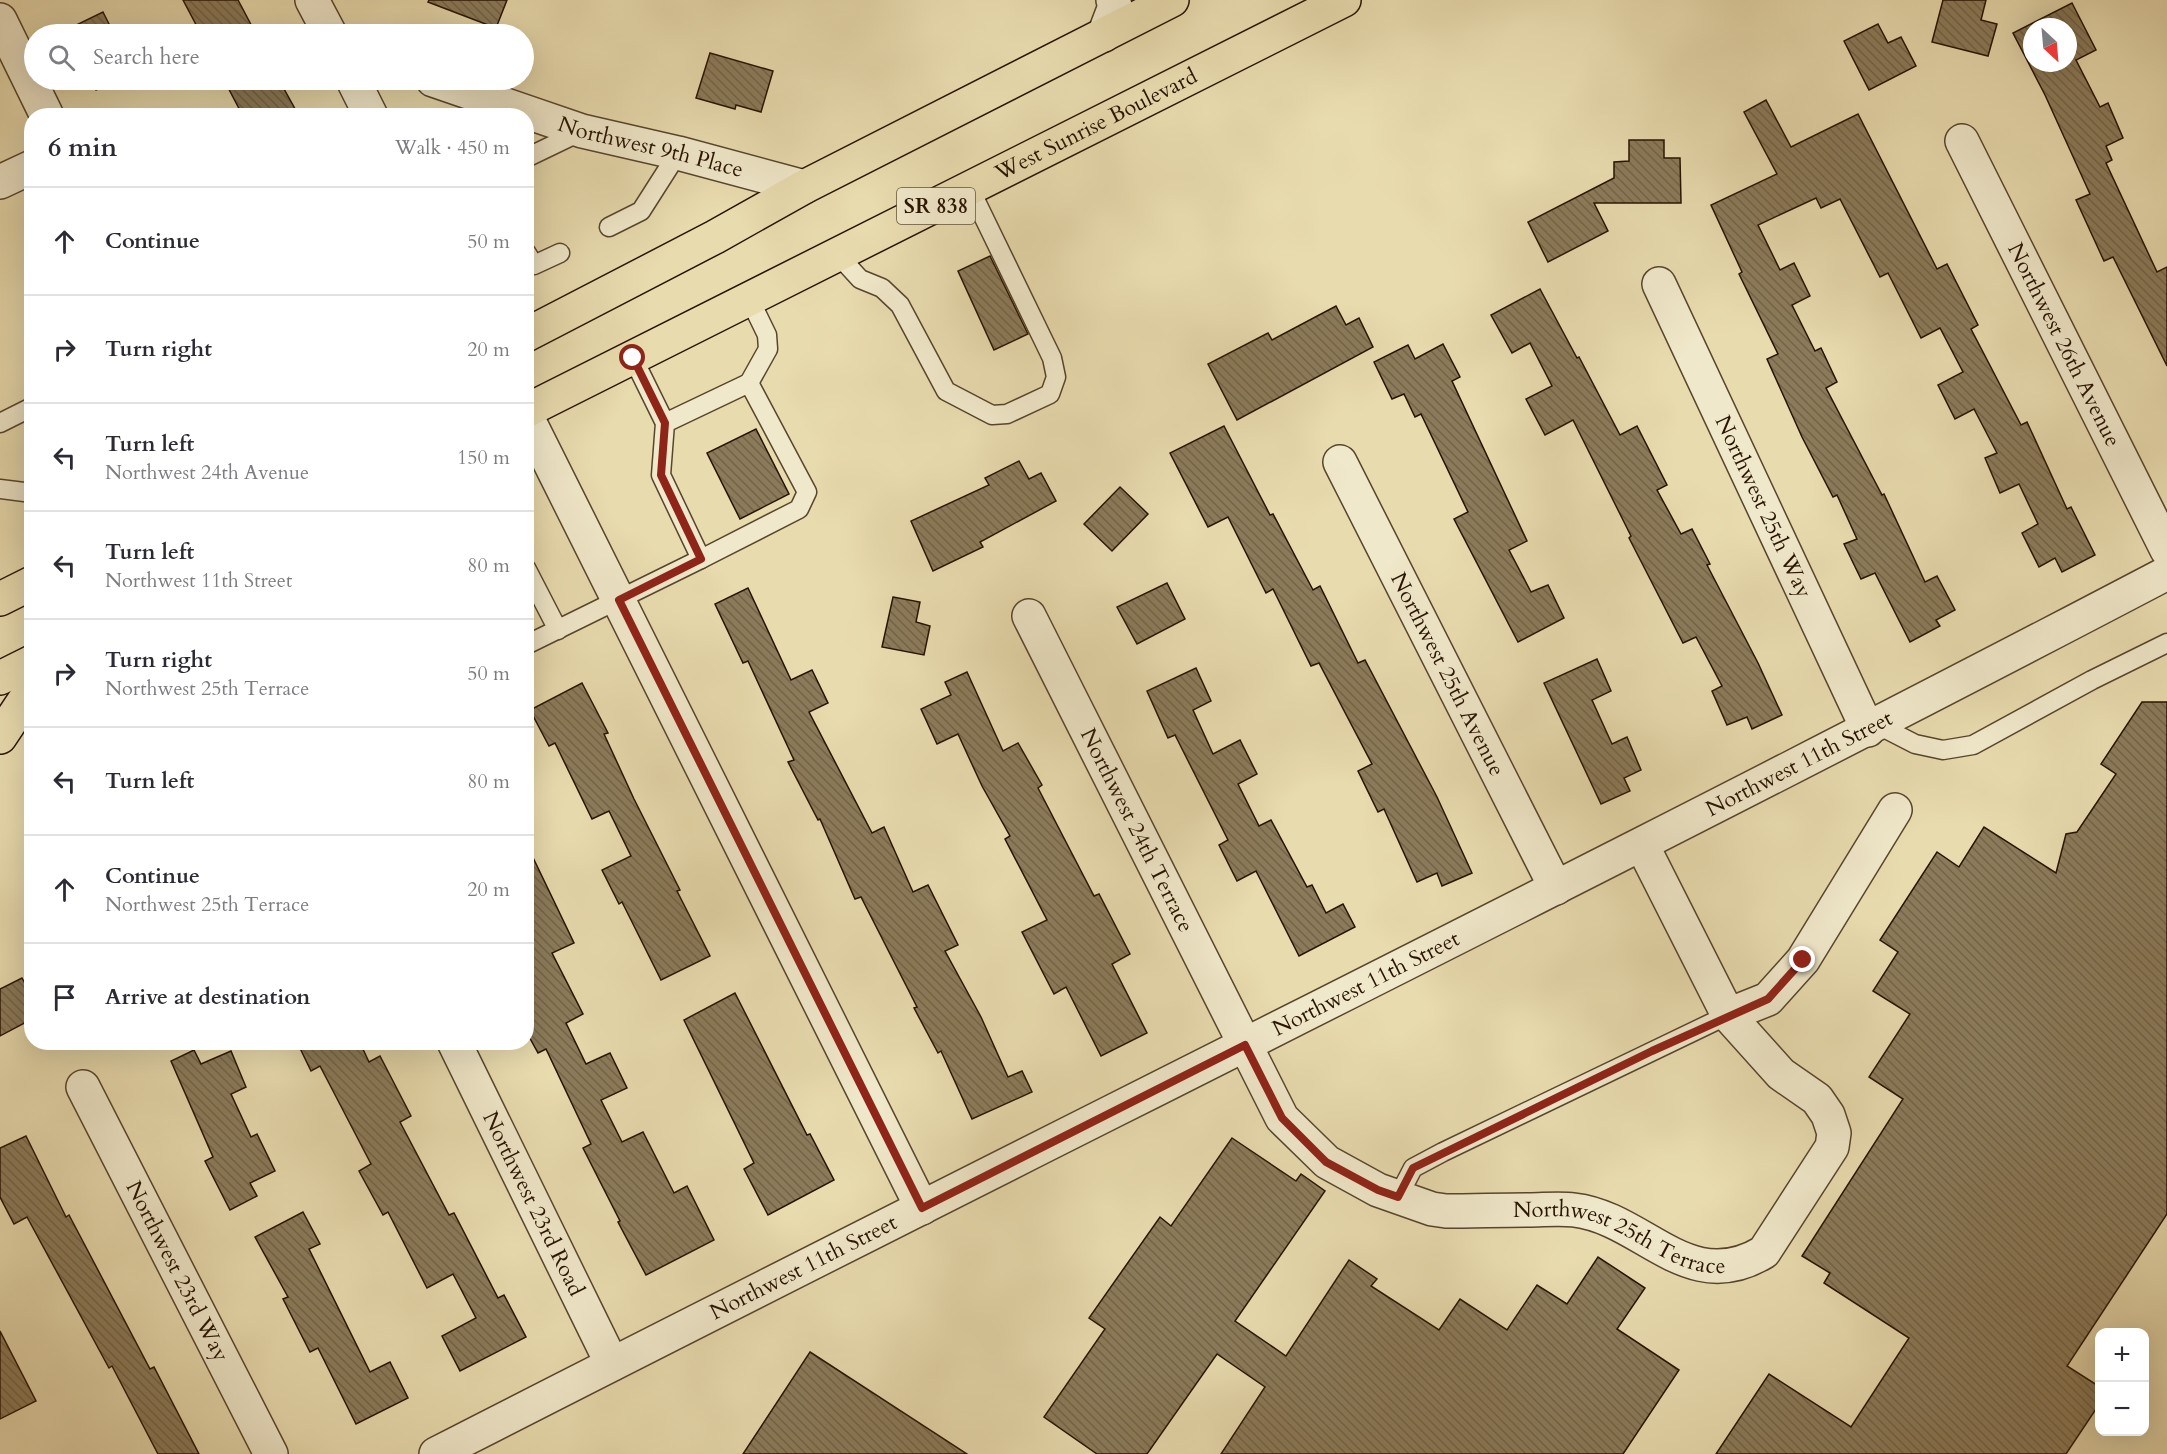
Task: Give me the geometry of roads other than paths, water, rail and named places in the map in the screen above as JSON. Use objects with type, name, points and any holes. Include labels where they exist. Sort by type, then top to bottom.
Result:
[{"type":"main road","points":[[534,330],[715,237],[804,187],[1172,0]]},
{"type":"main road","name":"West Sunrise Boulevard","points":[[534,409],[1344,0]]},
{"type":"main road","points":[[0,573],[24,571]]},
{"type":"main road","points":[[0,599],[24,587]]},
{"type":"main road","points":[[0,678],[24,666]]},
{"type":"main road","points":[[0,737],[24,701]]},
{"type":"street","points":[[312,0],[325,24]]},
{"type":"street","points":[[1104,35],[1115,6],[1113,0]]},
{"type":"street","points":[[0,20],[24,70]]},
{"type":"street","points":[[34,90],[42,108]]},
{"type":"street","points":[[358,90],[367,108]]},
{"type":"street","name":"Northwest 9th Place","points":[[462,90],[515,108]]},
{"type":"street","name":"Northwest 9th Place","points":[[534,115],[582,131],[678,153],[804,187]]},
{"type":"street","name":"Northwest 26th Avenue","points":[[1962,141],[2167,550]]},
{"type":"street","points":[[0,182],[24,171]]},
{"type":"street","name":"Northwest 25th Way","points":[[1659,284],[1873,727]]},
{"type":"street","points":[[534,429],[922,1208]]},
{"type":"street","name":"Northwest 25th Avenue","points":[[1340,462],[1556,888]]},
{"type":"street","name":"Northwest 11th Street","points":[[436,1454],[1642,845],[2167,573]]},
{"type":"street","name":"Northwest 24th Terrace","points":[[1029,616],[1245,1045]]},
{"type":"street","points":[[1728,1015],[1768,999],[1803,960],[1895,810]]},
{"type":"street","name":"Northwest 25th Terrace","points":[[1245,1045],[1282,1118],[1326,1162],[1378,1190],[1446,1212],[1575,1210],[1604,1218],[1685,1261],[1706,1266],[1728,1266],[1751,1260],[1764,1252],[1832,1147],[1834,1133],[1828,1115],[1817,1099],[1781,1074],[1728,1015],[1642,845]]},
{"type":"street","name":"Northwest 23rd Road","points":[[458,1050],[612,1364]]},
{"type":"street","name":"Northwest 23rd Way","points":[[83,1087],[271,1454]]},
{"type":"lane","points":[[534,154],[582,131]]},
{"type":"lane","points":[[609,227],[641,211],[678,153]]},
{"type":"lane","points":[[838,255],[860,279],[882,288],[900,305],[946,391],[992,415],[1006,414],[1050,394],[1056,376],[1052,358],[970,189]]},
{"type":"lane","points":[[534,265],[560,253]]},
{"type":"lane","points":[[665,423],[749,383],[768,349],[767,335],[750,300]]},
{"type":"lane","points":[[633,358],[665,423],[661,475],[701,559]]},
{"type":"lane","points":[[534,641],[799,509],[807,492],[749,383]]},
{"type":"lane","points":[[0,423],[24,413]]},
{"type":"lane","points":[[0,483],[24,481]]},
{"type":"lane","points":[[0,489],[24,492]]},
{"type":"lane","points":[[534,584],[558,630]]},
{"type":"lane","points":[[1873,727],[1914,744],[1943,750],[1973,745],[2092,680],[2167,643]]},
{"type":"lane","points":[[1398,1197],[1413,1168],[1728,1015]]}]
